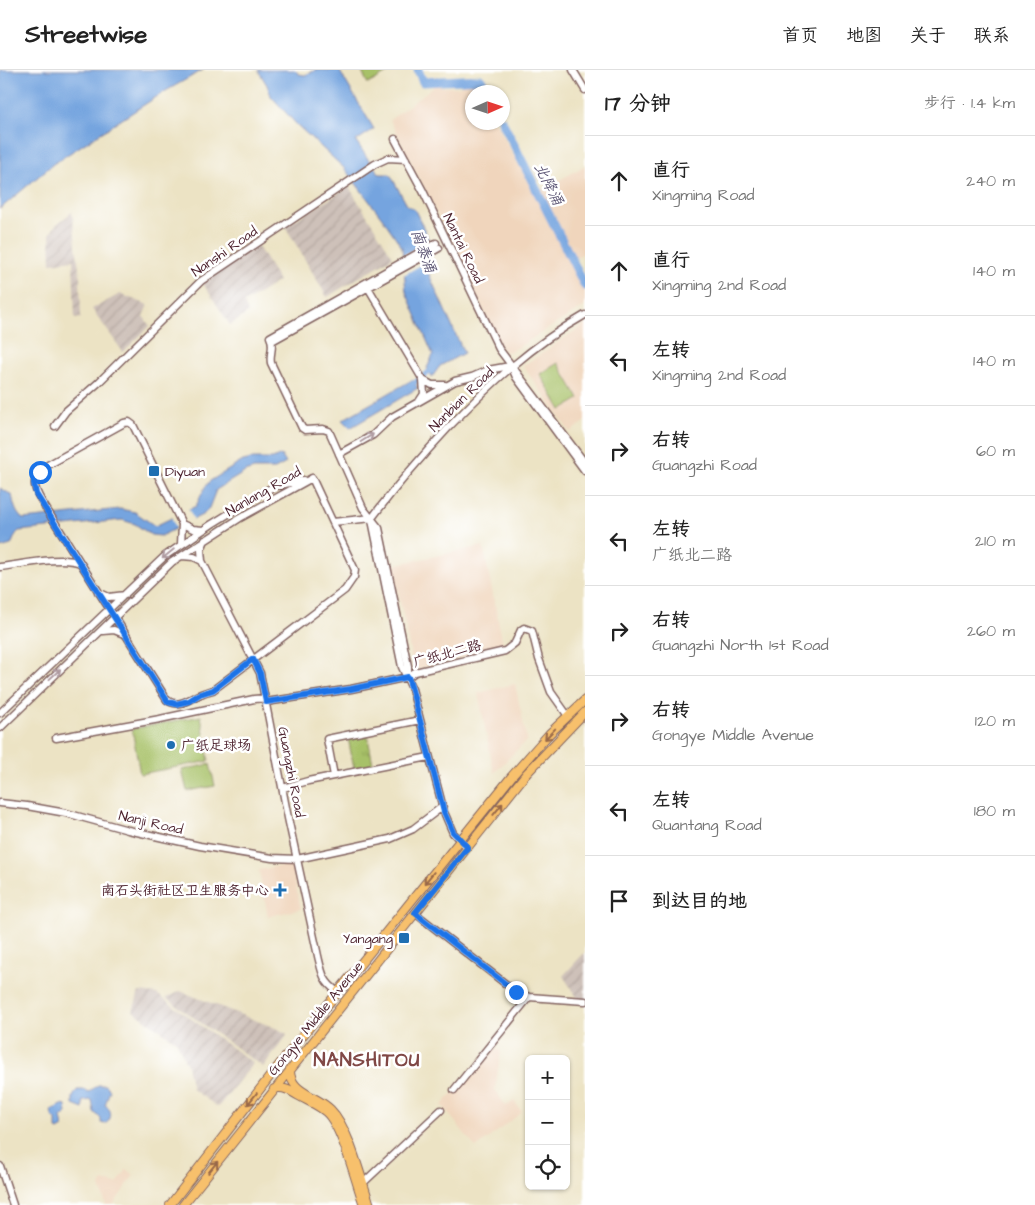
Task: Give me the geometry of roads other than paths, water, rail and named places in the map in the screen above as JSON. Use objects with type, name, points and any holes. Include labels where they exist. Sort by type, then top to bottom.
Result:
[{"type":"main road","points":[[170,1205],[460,840],[537,748],[585,700]]},
{"type":"main road","name":"Gongye Middle Avenue","points":[[183,1205],[526,774],[585,712]]},
{"type":"main road","points":[[290,1069],[290,1079],[294,1086],[323,1103],[340,1122],[370,1205]]},
{"type":"main road","points":[[274,1089],[280,1088],[290,1091],[322,1109],[330,1117],[339,1132],[364,1205]]},
{"type":"street","points":[[573,70],[585,90]]},
{"type":"street","name":"Nantai Road","points":[[395,140],[442,230],[494,338],[516,377],[585,471]]},
{"type":"street","name":"Nanshi Road","points":[[55,426],[66,411],[98,384],[201,281],[375,164],[388,158],[406,159]]},
{"type":"street","points":[[438,246],[271,339],[270,363],[302,428],[308,431],[328,430],[363,508],[379,528],[408,666],[408,677],[442,807],[453,832],[468,847]]},
{"type":"street","points":[[367,285],[423,380],[424,394],[418,403]]},
{"type":"street","name":"Nanbian Road","points":[[372,518],[429,449],[482,392],[511,366],[545,340],[585,316]]},
{"type":"street","points":[[339,454],[371,436],[392,418],[449,385],[474,376],[484,370],[511,366]]},
{"type":"street","name":"Nantai Road","points":[[511,366],[519,374],[585,463]]},
{"type":"street","points":[[423,380],[436,386],[449,385]]},
{"type":"street","points":[[181,544],[184,526],[133,425],[129,422],[42,469],[35,480],[35,489],[66,542],[167,700],[173,703],[189,701],[200,694],[213,690],[346,589],[354,577],[355,570],[312,478]]},
{"type":"street","name":"Nanlang Road","points":[[0,713],[157,564],[181,544],[272,488],[312,478]]},
{"type":"street","name":"Nanlang Road","points":[[0,728],[146,586],[179,557],[240,518],[312,478]]},
{"type":"street","points":[[332,522],[372,518]]},
{"type":"street","points":[[184,526],[203,530]]},
{"type":"street","points":[[202,561],[200,550],[205,540]]},
{"type":"street","points":[[60,560],[66,554],[66,542]]},
{"type":"street","points":[[179,557],[192,556],[202,561]]},
{"type":"street","points":[[0,567],[60,560],[71,560],[80,563]]},
{"type":"street","name":"Guangzhi Road","points":[[202,561],[260,673],[297,859],[324,978],[331,988],[338,992]]},
{"type":"street","points":[[140,581],[141,586],[146,586]]},
{"type":"street","points":[[98,592],[109,597],[126,595]]},
{"type":"street","name":"广纸北二路","points":[[56,738],[254,699],[266,700],[351,689],[408,677],[415,672],[505,651],[515,643],[521,630],[524,628],[532,631],[539,659],[551,692],[568,716]]},
{"type":"street","points":[[99,633],[106,630],[114,630],[121,631],[126,636]]},
{"type":"street","points":[[76,640],[82,641],[84,648]]},
{"type":"street","points":[[334,776],[327,739],[420,720]]},
{"type":"street","points":[[283,788],[429,757]]},
{"type":"street","name":"Nanji Road","points":[[0,803],[66,814],[200,846],[272,858],[297,859],[390,839],[413,829],[442,807]]},
{"type":"street","points":[[415,913],[516,992],[529,997],[585,1001]]},
{"type":"street","points":[[454,1090],[529,997]]},
{"type":"street","points":[[362,1184],[441,1110]]},
{"type":"street","points":[[0,1166],[12,1205]]},
{"type":"water","points":[[0,70],[203,70],[164,92],[53,164],[0,209]]},
{"type":"water","points":[[258,70],[295,70],[299,74],[305,75],[316,70],[339,70],[374,129],[356,141],[380,174],[390,174],[407,205],[415,210],[430,242],[427,270],[464,353],[440,366],[432,377],[427,368],[433,355],[406,292],[402,247],[344,168],[297,125],[271,96]]},
{"type":"water","points":[[412,380],[418,388],[350,428],[342,420]]},
{"type":"water","points":[[281,455],[286,463],[275,469],[254,469],[245,472],[216,490],[209,508],[204,514],[161,536],[151,535],[135,524],[122,520],[19,531],[11,545],[0,548],[0,488],[12,495],[14,505],[23,519],[120,509],[135,512],[155,526],[196,506],[210,481],[243,461],[273,459]]},
{"type":"water","points":[[98,1085],[105,1085],[110,1090],[105,1105],[111,1114],[108,1122],[105,1124],[101,1123],[101,1119],[94,1112],[92,1100],[83,1101],[83,1109],[73,1105],[73,1097],[77,1090],[89,1092]]},
{"type":"water","points":[[64,1104],[67,1113],[61,1117],[63,1127],[58,1130],[56,1129],[56,1120],[52,1116],[51,1110]]},
{"type":"waterway","name":"北降涌","points":[[418,70],[423,82],[481,79],[484,85]]},
{"type":"waterway","name":"北降涌","points":[[507,130],[585,286]]},
{"type":"waterway","name":"南泰涌","points":[[409,387],[434,368]]},
{"type":"place","name":"Diyuan","points":[[154,471]]},
{"type":"place","name":"广纸足球场","points":[[171,745]]},
{"type":"place","name":"南石头街社区卫生服务中心","points":[[280,890]]},
{"type":"place","name":"Yangang","points":[[404,938]]},
{"type":"district","name":"NANSHITOU","points":[[367,1059]]}]
